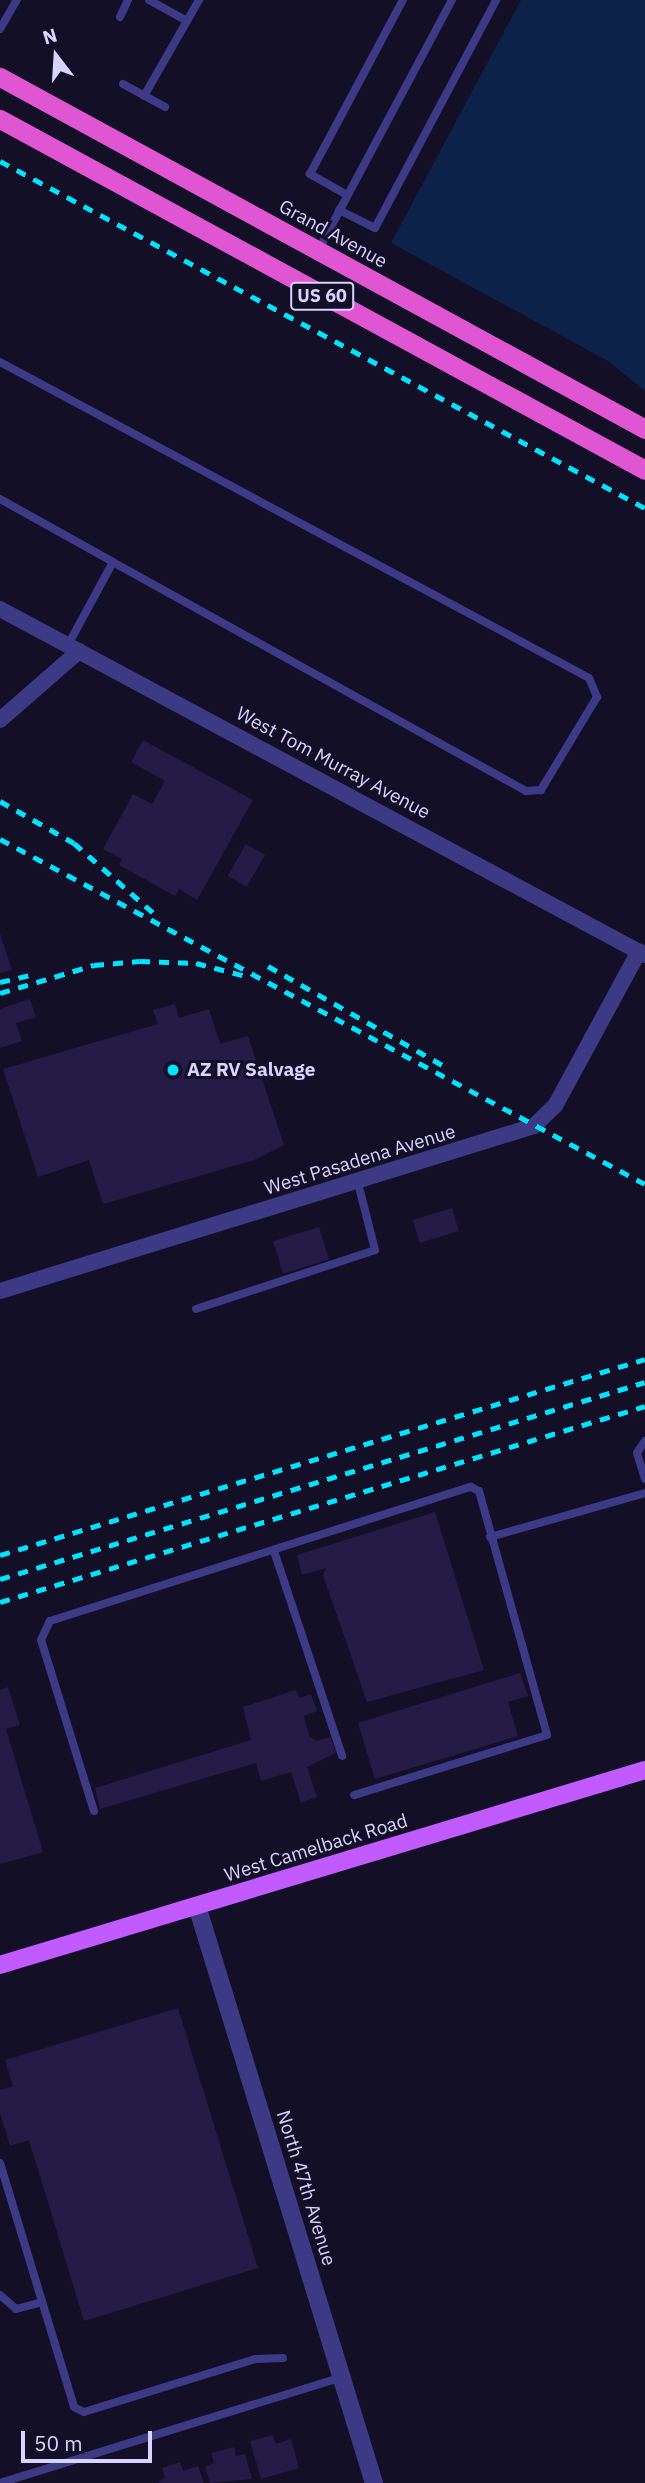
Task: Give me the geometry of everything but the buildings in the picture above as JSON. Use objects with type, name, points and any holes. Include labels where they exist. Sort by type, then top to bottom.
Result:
[{"type":"highway","name":"Grand Avenue","points":[[0,77],[645,429]]},
{"type":"highway","name":"US 60","points":[[0,119],[645,470]]},
{"type":"main road","name":"West Camelback Road","points":[[0,1965],[645,1770]]},
{"type":"street","name":"West Tom Murray Avenue","points":[[0,609],[642,953]]},
{"type":"street","points":[[0,720],[74,648]]},
{"type":"street","name":"West Pasadena Avenue","points":[[0,1291],[358,1183],[534,1126],[555,1105],[642,953]]},
{"type":"street","name":"North 47th Avenue","points":[[197,1906],[374,2483]]},
{"type":"lane","points":[[0,29],[17,0]]},
{"type":"lane","points":[[120,17],[128,0]]},
{"type":"lane","points":[[149,0],[187,21]]},
{"type":"lane","points":[[144,96],[198,0]]},
{"type":"lane","points":[[347,195],[310,174],[403,0]]},
{"type":"lane","points":[[318,252],[452,0]]},
{"type":"lane","points":[[339,210],[375,228],[496,0]]},
{"type":"lane","points":[[123,83],[165,107]]},
{"type":"lane","points":[[0,362],[589,678],[597,697],[541,790],[526,791],[0,499]]},
{"type":"lane","points":[[74,648],[113,562]]},
{"type":"lane","points":[[196,1308],[375,1250],[358,1183]]},
{"type":"lane","points":[[645,1441],[637,1453],[645,1479]]},
{"type":"lane","points":[[94,1811],[41,1640],[58,1617],[471,1487],[478,1491],[547,1735],[354,1795]]},
{"type":"lane","points":[[491,1537],[645,1493]]},
{"type":"lane","points":[[274,1551],[342,1756]]},
{"type":"lane","points":[[0,2162],[74,2407],[84,2412],[255,2359],[284,2358]]},
{"type":"lane","points":[[0,2295],[16,2309],[42,2302]]},
{"type":"lane","points":[[0,2483],[343,2377]]},
{"type":"water","points":[[521,0],[645,0],[645,391],[608,361],[391,243]]},
{"type":"railway","points":[[0,161],[645,508]]},
{"type":"railway","points":[[0,801],[74,843],[157,916]]},
{"type":"railway","points":[[0,839],[645,1184]]},
{"type":"railway","points":[[0,993],[94,965],[140,961],[196,963],[246,976]]},
{"type":"railway","points":[[268,966],[449,1069]]},
{"type":"railway","points":[[0,982],[35,974]]},
{"type":"railway","points":[[0,1555],[645,1359]]},
{"type":"railway","points":[[0,1579],[645,1382]]},
{"type":"railway","points":[[0,1602],[645,1406]]},
{"type":"place","name":"AZ RV Salvage","points":[[173,1070]]}]
